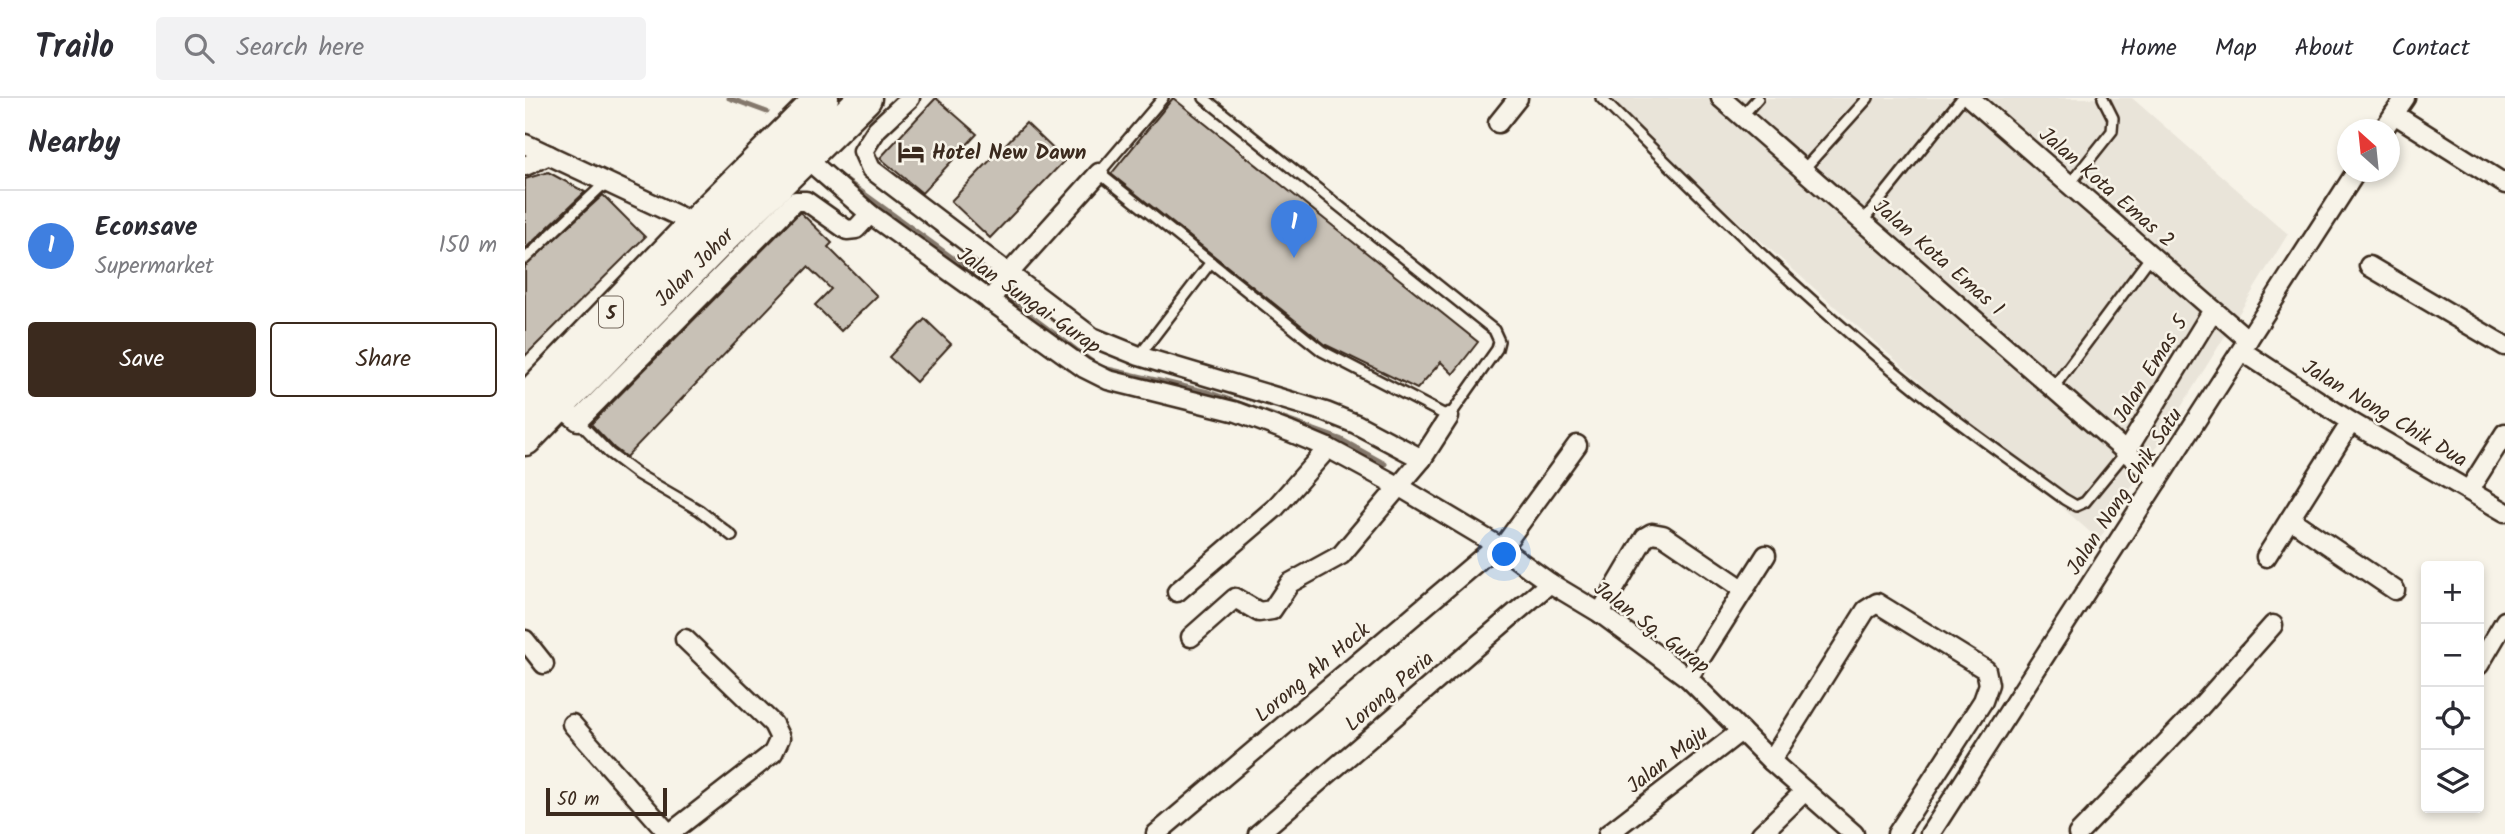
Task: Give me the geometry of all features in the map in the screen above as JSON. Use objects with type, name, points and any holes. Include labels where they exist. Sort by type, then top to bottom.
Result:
[{"type":"highway","name":"Jalan Johor","points":[[525,439],[569,413],[631,348],[707,232],[781,137],[822,98]]},
{"type":"highway","name":"Jalan Johor","points":[[525,401],[707,232],[804,157],[865,98]]},
{"type":"street","points":[[910,98],[868,139],[863,151],[871,169],[1010,272],[1092,337],[1139,356],[1326,412],[1422,459]]},
{"type":"street","points":[[1498,123],[1518,98]]},
{"type":"street","name":"Jalan Kota Emas 1","points":[[1721,98],[2158,480]]},
{"type":"street","name":"Jalan Kota Emas 2","points":[[1970,98],[2213,310],[2245,345]]},
{"type":"street","points":[[2391,119],[2405,98]]},
{"type":"street","points":[[2394,114],[2505,184]]},
{"type":"street","name":"Jalan Sungai Gurap","points":[[781,137],[870,214],[1084,369],[1108,380],[1237,412],[1328,448],[1400,487]]},
{"type":"street","points":[[525,144],[607,181],[707,232]]},
{"type":"street","points":[[525,166],[549,155]]},
{"type":"street","points":[[990,302],[1010,272],[1099,173]]},
{"type":"street","name":"Jalan Nong Chik Satu","points":[[1930,834],[2350,182]]},
{"type":"street","points":[[631,348],[795,201],[806,201],[847,230],[856,229],[870,214]]},
{"type":"street","points":[[2369,266],[2505,346]]},
{"type":"street","name":"Jalan Emas 5","points":[[2126,452],[2213,310]]},
{"type":"street","name":"Jalan Nong Chik Dua","points":[[2245,345],[2351,422],[2505,512]]},
{"type":"street","points":[[1191,637],[1235,598],[1259,612],[1272,610],[1290,583],[1341,555],[1422,459],[1449,417]]},
{"type":"street","points":[[2266,557],[2351,422]]},
{"type":"street","points":[[2469,491],[2505,433]]},
{"type":"street","name":"Lorong Ah Hock","points":[[1156,834],[1500,547],[1577,445]]},
{"type":"street","points":[[1177,592],[1275,508],[1328,448]]},
{"type":"street","name":"Jalan Sg. Gurap","points":[[1400,487],[1500,547],[1600,613],[1688,678],[1771,761],[1854,834]]},
{"type":"street","points":[[2290,519],[2395,590]]},
{"type":"street","points":[[1600,613],[1645,537],[1652,533],[1663,535],[1744,590]]},
{"type":"street","points":[[1688,678],[1766,555]]},
{"type":"street","name":"Lorong Peria","points":[[1258,834],[1551,583]]},
{"type":"street","points":[[1771,761],[1866,610],[1877,603],[1986,670],[1989,677],[1983,701],[1897,834]]},
{"type":"street","points":[[2484,657],[2505,621]]},
{"type":"street","points":[[2078,834],[2273,625]]},
{"type":"street","points":[[572,724],[669,834],[773,753],[780,738],[773,724],[685,639]]},
{"type":"street","points":[[525,640],[544,664]]},
{"type":"street","name":"Jalan Maju","points":[[1621,831],[1741,731]]},
{"type":"street","points":[[1761,834],[1805,791]]},
{"type":"lane","points":[[1163,98],[1099,173],[1322,351],[1449,417],[1497,349],[1499,341],[1494,330],[1204,98]]},
{"type":"lane","points":[[1601,98],[1719,215],[1875,354],[1934,404],[2064,499],[2076,506],[2085,502],[2126,452]]},
{"type":"lane","points":[[1742,116],[1758,98]]},
{"type":"lane","points":[[1804,169],[1868,98]]},
{"type":"lane","points":[[1863,221],[1962,98]]},
{"type":"lane","points":[[2069,184],[2112,131],[2113,118],[2102,98]]},
{"type":"lane","points":[[525,259],[607,181]]},
{"type":"lane","points":[[2053,388],[2151,256]]},
{"type":"lane","points":[[1139,356],[1211,262]]},
{"type":"lane","points":[[569,413],[618,460],[699,510],[732,536]]},
{"type":"shaded area","points":[[1599,98],[2132,98],[2288,234],[2099,540]]},
{"type":"building","points":[[936,98],[977,134],[922,193],[880,158]]},
{"type":"building","points":[[1173,98],[1478,342],[1453,374],[1441,362],[1417,389],[1326,345],[1111,174]]},
{"type":"building","points":[[1026,123],[1065,160],[990,238],[951,201]]},
{"type":"building","points":[[548,172],[585,192],[525,249],[525,179]]},
{"type":"building","points":[[603,195],[645,237],[525,356],[525,266]]},
{"type":"building","points":[[800,212],[832,243],[828,247],[877,296],[841,331],[815,305],[831,289],[808,267],[626,457],[591,424]]},
{"type":"building","points":[[925,319],[951,344],[916,382],[889,357]]},
{"type":"waterway","points":[[729,98],[767,112]]},
{"type":"waterway","points":[[833,171],[972,272]]},
{"type":"waterway","points":[[1000,293],[1099,367],[1208,392],[1340,439],[1385,464]]},
{"type":"place","name":"Hotel New Dawn","points":[[911,152]]},
{"type":"place","name":"Econsave","points":[[1294,258]]}]
